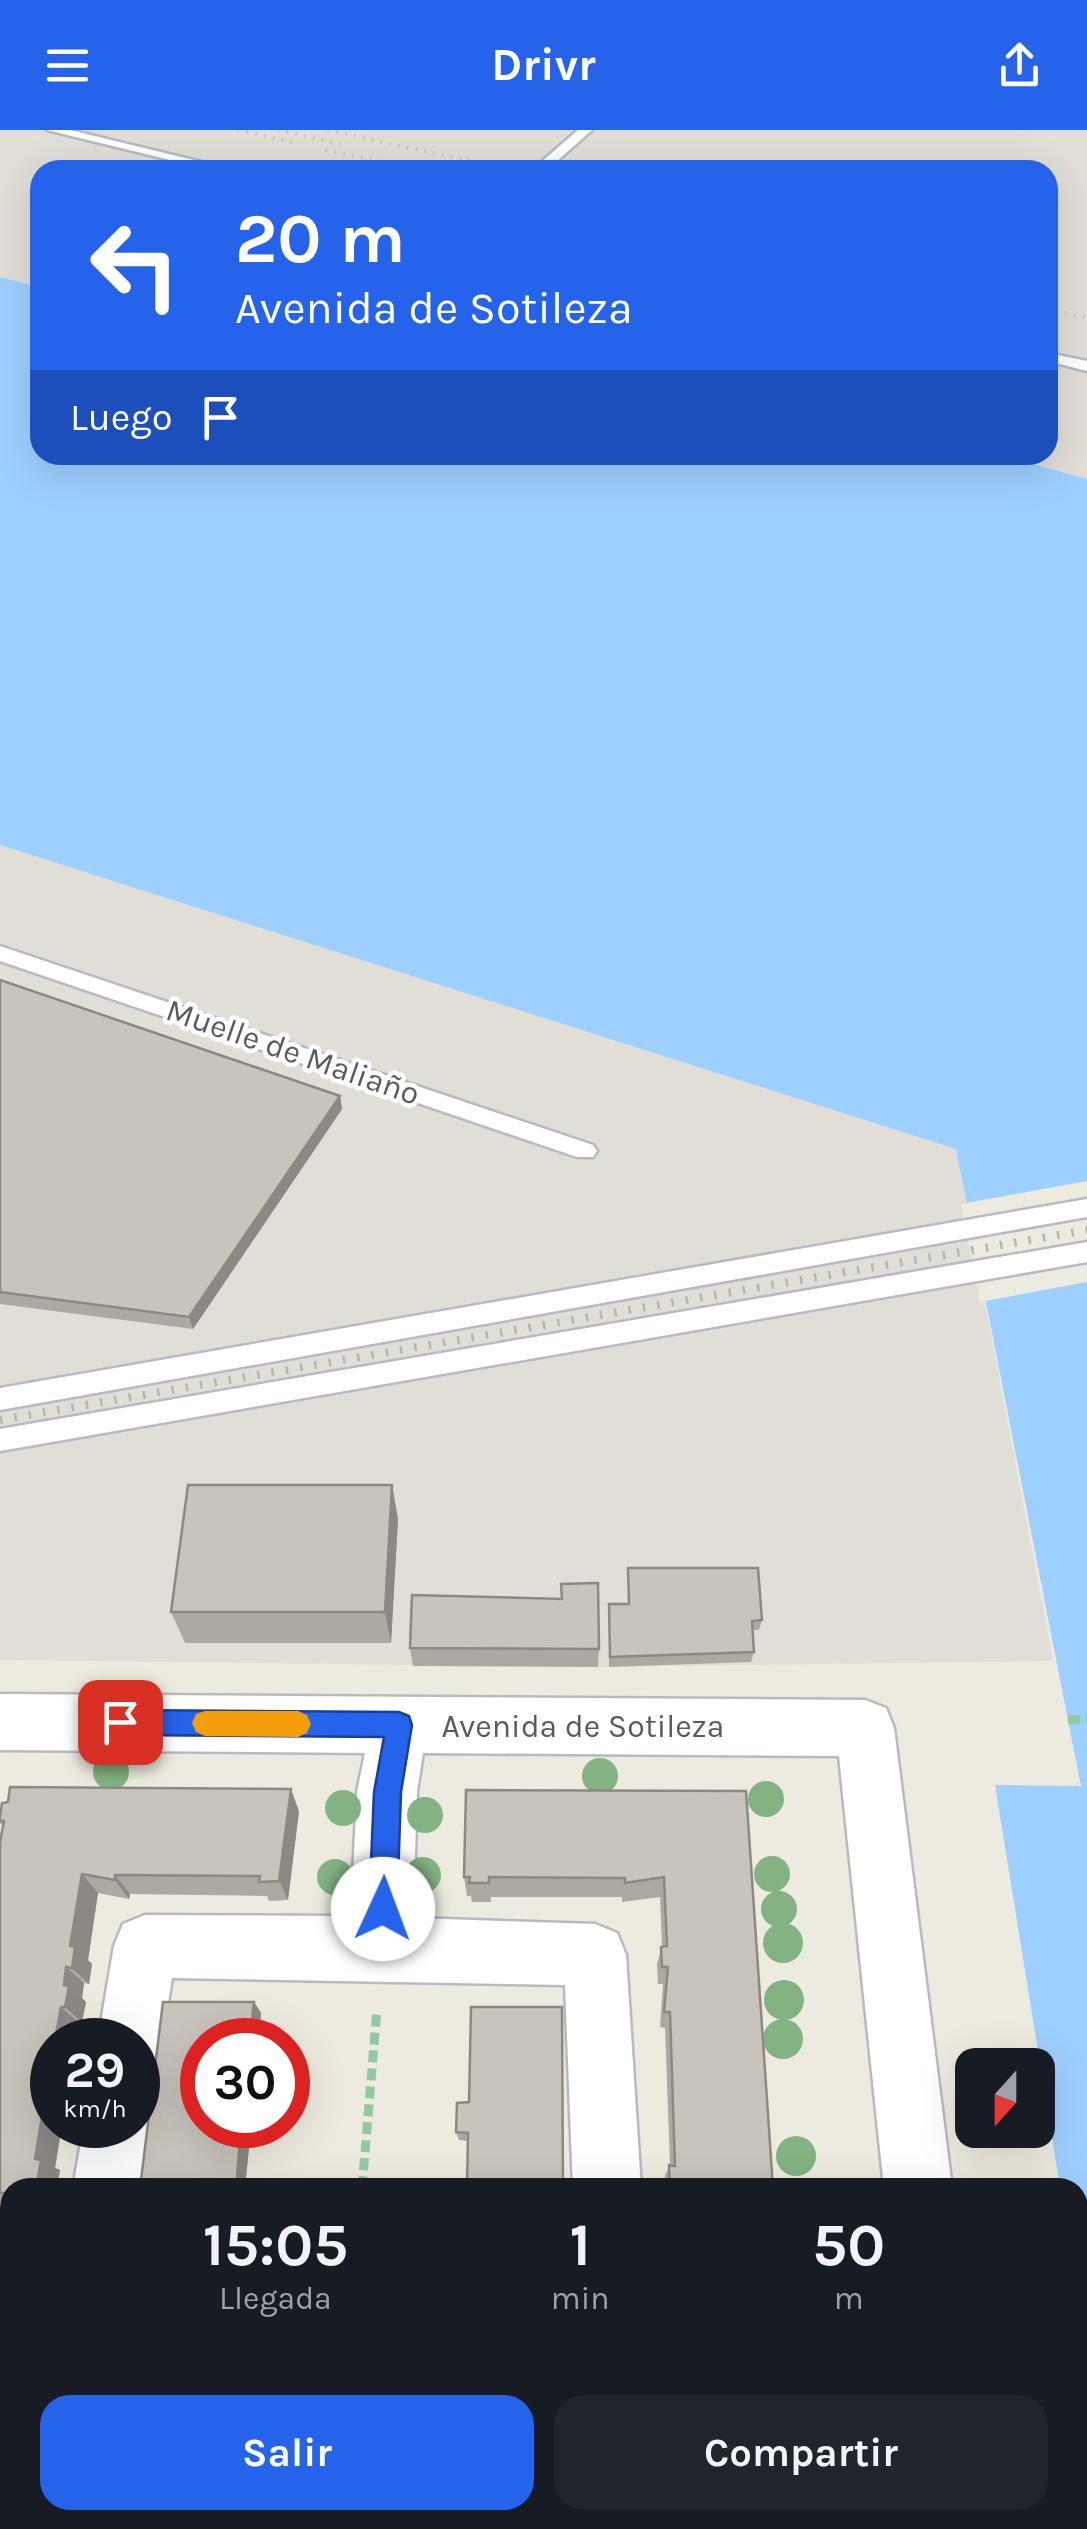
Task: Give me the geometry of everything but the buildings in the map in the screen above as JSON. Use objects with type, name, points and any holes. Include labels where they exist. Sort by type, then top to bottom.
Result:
[{"type":"street","name":"Avenida de Sotileza","points":[[0,1722],[865,1728],[917,2178]]},
{"type":"street","points":[[382,1948],[387,1792],[399,1725]]},
{"type":"street","points":[[134,2018],[145,1946],[596,1955],[607,2178]]},
{"type":"street","points":[[109,2178],[113,2148]]},
{"type":"lane","points":[[53,130],[184,160]]},
{"type":"lane","points":[[551,160],[586,130]]},
{"type":"lane","points":[[1058,359],[1087,366]]},
{"type":"lane","name":"Muelle de Maliaño","points":[[0,953],[585,1152]]},
{"type":"lane","points":[[0,1399],[1087,1208]]},
{"type":"lane","points":[[0,1440],[1087,1252]]},
{"type":"path","points":[[1068,1720],[1087,1719]]},
{"type":"path","points":[[363,2178],[382,1948]]},
{"type":"shaded area","points":[[0,130],[1087,130],[1087,479],[1037,465],[1058,465],[1058,160],[30,160],[30,284],[0,277]]},
{"type":"shaded area","points":[[0,845],[956,1149],[1053,1661],[598,1667],[0,1660]]},
{"type":"water","points":[[0,277],[30,284],[30,465],[1037,465],[1087,479],[1087,2178],[1059,2178],[1054,2148],[1055,2048],[1038,2048],[995,1785],[1081,1786],[956,1149],[0,845]]},
{"type":"pier","points":[[1087,1181],[1087,1282],[980,1302],[961,1204]]},
{"type":"railway","points":[[238,130],[292,142]]},
{"type":"railway","points":[[278,130],[341,144]]},
{"type":"railway","points":[[328,130],[465,160]]},
{"type":"railway","points":[[326,150],[372,160]]},
{"type":"railway","points":[[1058,311],[1087,318]]},
{"type":"railway","points":[[0,1420],[1087,1230]]},
{"type":"slow traffic","points":[[205,1723],[298,1724]]},
{"type":"route","points":[[120,1722],[399,1725],[387,1792],[383,1909]]}]
